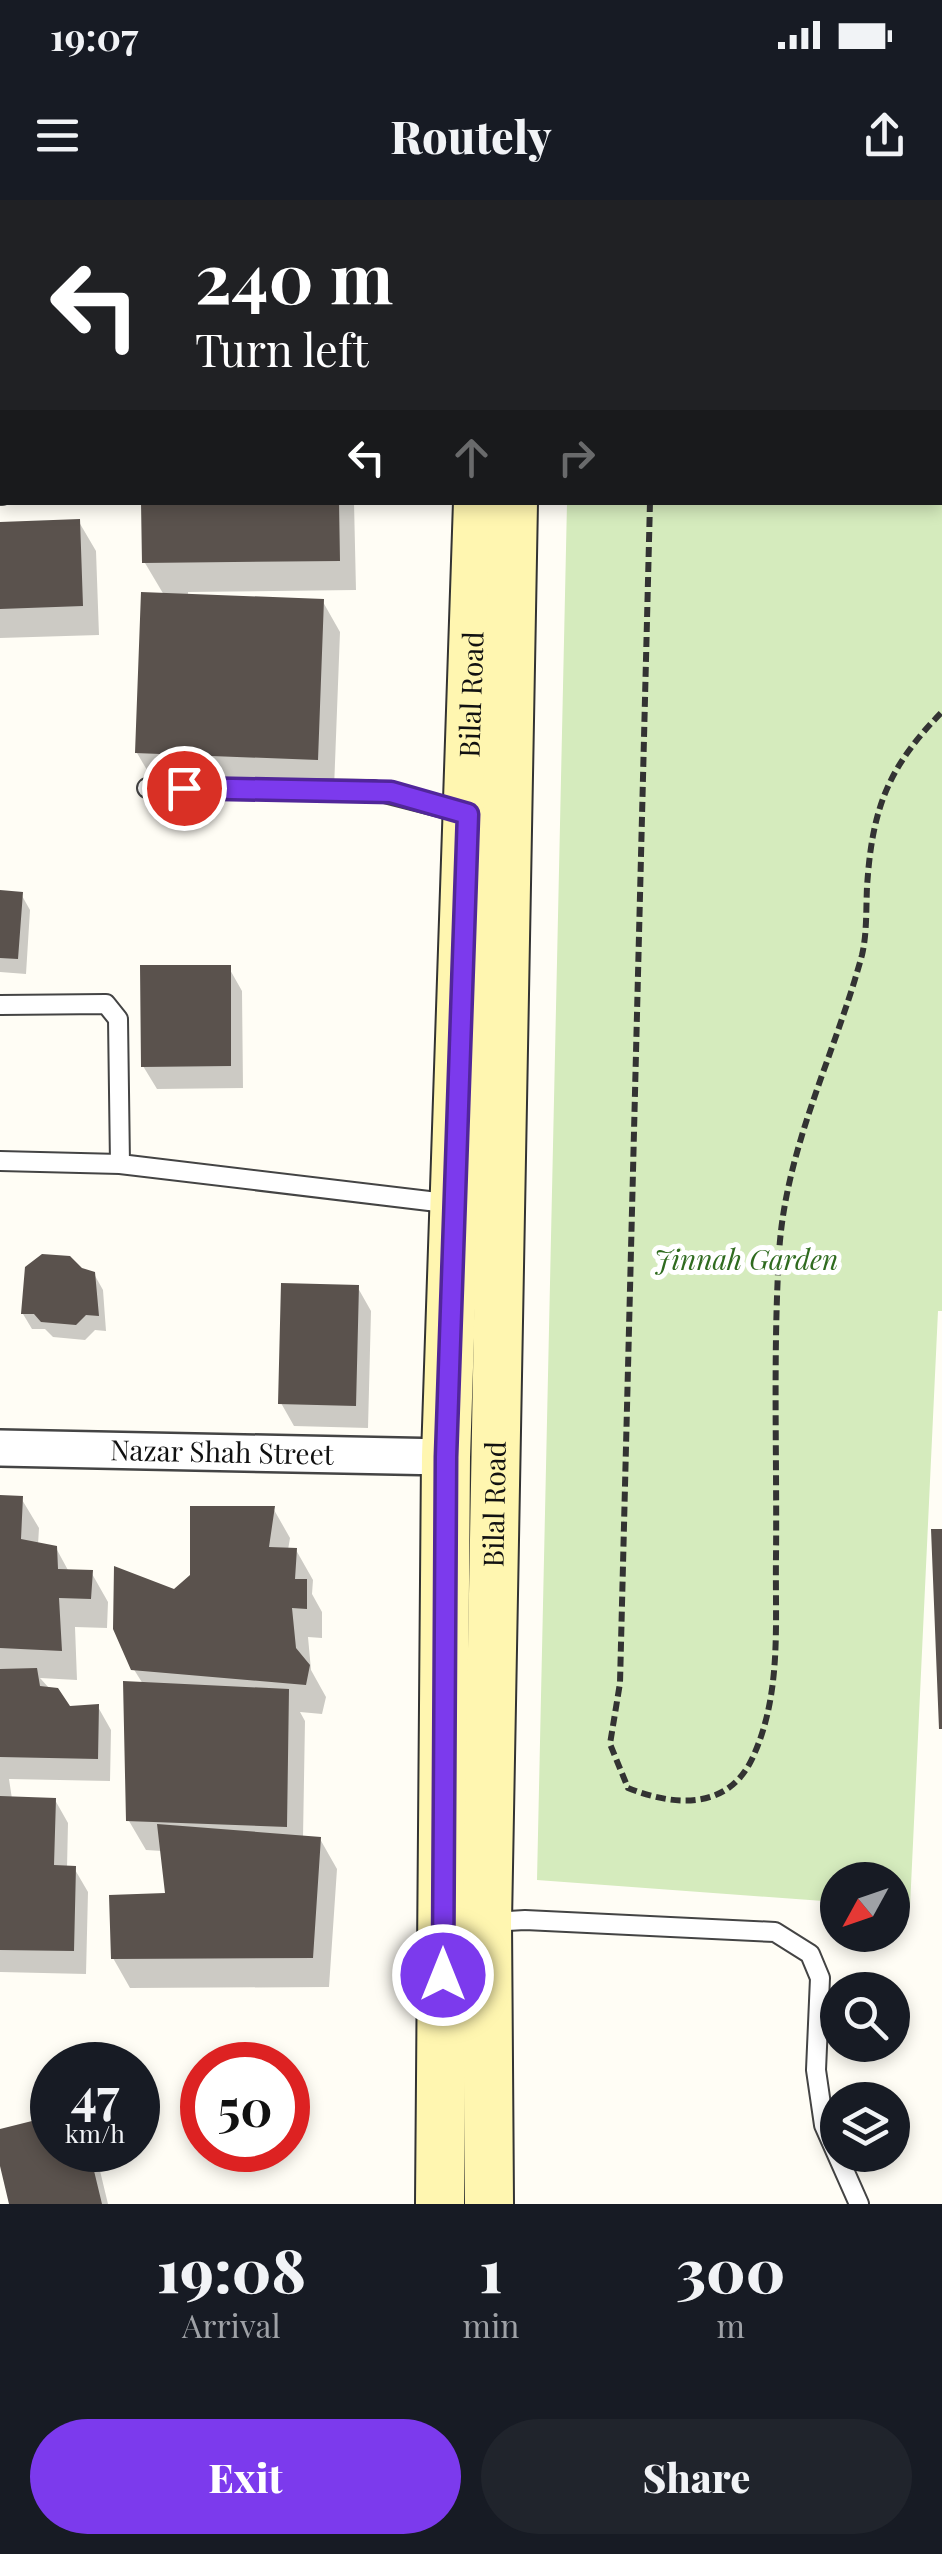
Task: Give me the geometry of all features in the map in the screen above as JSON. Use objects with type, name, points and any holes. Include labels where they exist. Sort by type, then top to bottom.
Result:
[{"type":"main road","name":"Bilal Road","points":[[440,2204],[446,1457],[478,505]]},
{"type":"main road","name":"Bilal Road","points":[[489,2204],[487,1922],[513,505]]},
{"type":"street","name":"Nazar Shah Street","points":[[0,1448],[446,1457]]},
{"type":"lane","points":[[147,788],[391,792],[468,814]]},
{"type":"lane","points":[[0,1005],[106,1004],[118,1018],[120,1164]]},
{"type":"lane","points":[[0,1161],[120,1164],[455,1204]]},
{"type":"lane","points":[[487,1922],[524,1920],[774,1932],[810,1954],[820,1978],[816,2070],[824,2124],[859,2204]]},
{"type":"path","points":[[650,505],[620,1683],[610,1744],[628,1788],[660,1801],[685,1804],[723,1793],[751,1762],[775,1692],[779,1252],[789,1178],[825,1057],[863,952],[870,830],[880,796],[914,740],[942,712]]},
{"type":"green space","name":"Jinnah Garden","points":[[567,505],[942,505],[942,1311],[938,1311],[910,1907],[910,1862],[820,1862],[820,1901],[537,1880]]},
{"type":"building","points":[[141,505],[339,505],[340,561],[142,563]]},
{"type":"building","points":[[80,519],[83,606],[0,609],[0,522]]},
{"type":"building","points":[[141,592],[324,599],[318,760],[135,753]]},
{"type":"building","points":[[0,890],[23,892],[18,959],[0,958]]},
{"type":"building","points":[[140,965],[231,965],[231,1066],[141,1067]]},
{"type":"building","points":[[42,1254],[70,1256],[82,1268],[95,1272],[99,1316],[86,1315],[76,1325],[41,1322],[34,1314],[21,1314],[25,1267]]},
{"type":"building","points":[[281,1283],[359,1285],[356,1406],[278,1404]]},
{"type":"building","points":[[0,1495],[23,1496],[21,1539],[57,1546],[58,1569],[93,1570],[91,1599],[59,1598],[62,1651],[0,1648]]},
{"type":"building","points":[[190,1506],[275,1506],[269,1547],[297,1548],[295,1579],[307,1579],[307,1609],[292,1608],[296,1648],[310,1665],[306,1685],[131,1670],[113,1629],[114,1566],[174,1589],[190,1575]]},
{"type":"building","points":[[931,1529],[942,1529],[942,1729],[939,1729]]},
{"type":"building","points":[[37,1668],[40,1686],[58,1688],[70,1706],[99,1704],[98,1759],[0,1757],[0,1669]]},
{"type":"building","points":[[123,1681],[289,1689],[287,1827],[126,1821]]},
{"type":"building","points":[[0,1796],[56,1798],[54,1865],[76,1866],[74,1951],[0,1950]]},
{"type":"building","points":[[157,1824],[321,1837],[313,1958],[111,1959],[109,1895],[165,1893]]},
{"type":"building","points":[[30,2122],[30,2172],[94,2172],[102,2204],[9,2204],[0,2166],[0,2129]]},
{"type":"route","points":[[184,788],[372,790],[414,797],[468,814],[446,1457],[443,1975]]}]
